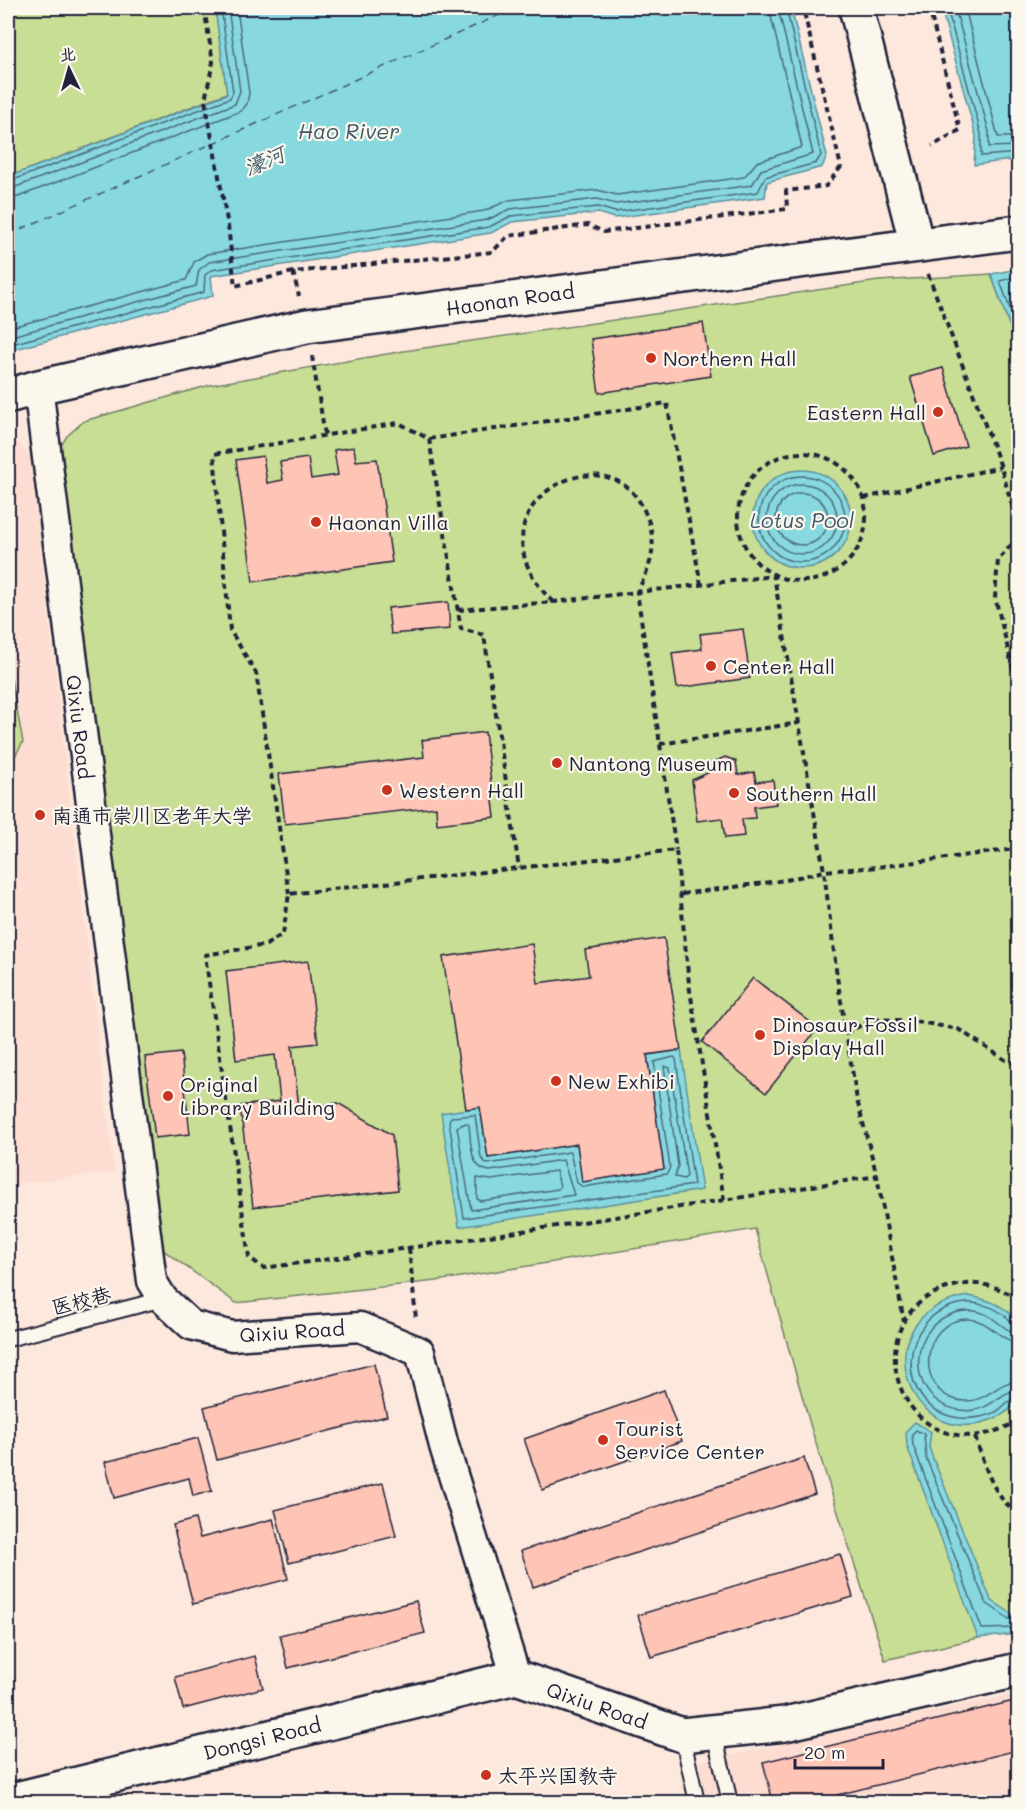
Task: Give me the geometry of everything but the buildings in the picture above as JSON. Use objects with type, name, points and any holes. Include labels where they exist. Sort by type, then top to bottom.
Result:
[{"type":"street","points":[[856,8],[892,140],[917,245]]},
{"type":"street","name":"Haonan Road","points":[[23,392],[307,326],[1018,232]]},
{"type":"street","name":"Qixiu Road","points":[[23,392],[152,1281],[163,1299],[191,1325],[232,1336],[360,1327],[420,1352]]},
{"type":"street","points":[[420,1352],[444,1446],[516,1677]]},
{"type":"street","name":"Qixiu Road","points":[[516,1677],[682,1735],[785,1724],[1018,1670]]},
{"type":"street","name":"Dongsi Road","points":[[8,1801],[40,1797],[516,1677]]},
{"type":"lane","name":"医校巷","points":[[8,1339],[163,1299]]},
{"type":"lane","points":[[714,1733],[730,1803]]},
{"type":"lane","points":[[682,1735],[697,1803]]},
{"type":"path","points":[[204,8],[213,62],[205,100],[224,203],[235,286],[293,272],[492,252],[508,236],[588,225],[604,232],[787,209],[786,191],[826,186],[841,167],[803,8]]},
{"type":"path","points":[[929,8],[960,130],[932,146]]},
{"type":"path","points":[[917,245],[1001,467],[1018,526]]},
{"type":"path","points":[[307,326],[325,435]]},
{"type":"path","points":[[701,585],[667,403],[429,440],[399,423],[214,454],[231,630],[256,673],[290,894],[283,934],[266,945],[205,955],[249,1257],[263,1269],[878,1176]]},
{"type":"path","points":[[429,440],[461,629],[484,635],[519,868]]},
{"type":"path","points":[[798,453],[819,455],[838,464],[854,479],[864,498],[867,519],[862,540],[852,558],[836,572],[816,580],[795,582],[774,576],[756,564],[743,547],[737,526],[738,505],[745,485],[759,468],[777,458],[798,453]]},
{"type":"path","points":[[864,498],[1001,467]]},
{"type":"path","points":[[553,602],[539,588],[522,552],[524,520],[537,498],[560,481],[591,475],[618,481],[639,499],[653,529],[651,565],[637,592],[682,894],[689,984],[724,1200]]},
{"type":"path","points":[[1018,537],[998,560],[995,597],[1018,689]]},
{"type":"path","points":[[458,610],[553,602],[774,576]]},
{"type":"path","points":[[774,576],[824,871],[857,1100],[878,1176],[904,1322]]},
{"type":"path","points":[[660,744],[799,723]]},
{"type":"path","points":[[682,894],[786,880],[824,871],[878,867],[1017,848],[1018,898]]},
{"type":"path","points":[[290,894],[676,850]]},
{"type":"path","points":[[846,1033],[873,1019],[936,1025],[958,1029],[1007,1061],[1018,1064]]},
{"type":"path","points":[[409,1248],[420,1352]]},
{"type":"path","points":[[1018,1300],[1011,1294],[988,1285],[964,1283],[940,1289],[919,1303],[904,1322],[896,1344],[894,1367],[900,1390],[912,1410],[930,1425],[951,1435],[975,1437],[999,1432],[1018,1421]]},
{"type":"path","points":[[975,1437],[988,1471],[1006,1506],[1018,1512]]},
{"type":"shaded area","name":"南通市崇川区老年大学","points":[[8,436],[17,441],[30,458],[114,1172],[8,1185]]},
{"type":"shaded area","points":[[1018,1693],[1018,1802],[696,1802],[686,1765]]},
{"type":"green space","points":[[8,8],[215,8],[227,93],[8,177]]},
{"type":"green space","name":"Nantong Museum","points":[[991,274],[1018,349],[1018,1613],[1012,1614],[978,1638],[885,1660],[812,1431],[755,1229],[436,1281],[236,1303],[155,1244],[58,450],[67,436],[84,421],[210,385],[404,351],[878,281]]},
{"type":"green space","points":[[8,663],[23,742],[8,768]]},
{"type":"water","name":"Hao River","points":[[215,8],[791,8],[827,156],[822,167],[767,182],[765,197],[614,218],[598,213],[512,222],[491,233],[211,276],[213,296],[8,351],[8,177],[227,94]]},
{"type":"water","points":[[941,8],[1018,8],[1018,159],[974,165],[976,136]]},
{"type":"water","points":[[1018,269],[1018,349],[991,274]]},
{"type":"water","name":"Lotus Pool","points":[[802,470],[821,474],[836,485],[847,500],[851,519],[847,538],[836,553],[821,564],[802,568],[783,564],[768,553],[757,538],[753,519],[757,500],[768,485],[783,474]]},
{"type":"water","points":[[681,1050],[702,1190],[459,1227],[441,1113],[480,1107],[488,1158],[577,1144],[583,1182],[664,1169],[647,1055]]},
{"type":"water","points":[[969,1296],[996,1304],[1018,1322],[1018,1400],[1008,1411],[994,1418],[984,1422],[957,1425],[934,1416],[917,1398],[907,1375],[906,1350],[915,1327],[935,1307]]},
{"type":"water","points":[[915,1422],[931,1432],[929,1447],[932,1456],[991,1600],[1012,1614],[1018,1613],[1018,1634],[978,1638],[907,1446],[906,1431]]},
{"type":"ferry route","points":[[8,235],[515,8]]},
{"type":"place","name":"Northern Hall","points":[[651,358]]},
{"type":"place","name":"Eastern Hall","points":[[938,412]]},
{"type":"place","name":"Haonan Villa","points":[[316,522]]},
{"type":"place","name":"Center Hall","points":[[711,666]]},
{"type":"place","name":"Nantong Museum","points":[[557,763]]},
{"type":"place","name":"Western Hall","points":[[387,790]]},
{"type":"place","name":"Southern Hall","points":[[734,793]]},
{"type":"place","name":"南通市崇川区老年大学","points":[[40,815]]},
{"type":"place","name":"Dinosaur Fossil Display Hall","points":[[760,1035]]},
{"type":"place","name":"New Exhibi","points":[[556,1081]]},
{"type":"place","name":"Original Library Building","points":[[168,1096]]},
{"type":"place","name":"Tourist Service Center","points":[[603,1440]]},
{"type":"place","name":"太平兴国教寺","points":[[486,1775]]},
{"type":"water label","name":"濠河","points":[[264,160]]}]
